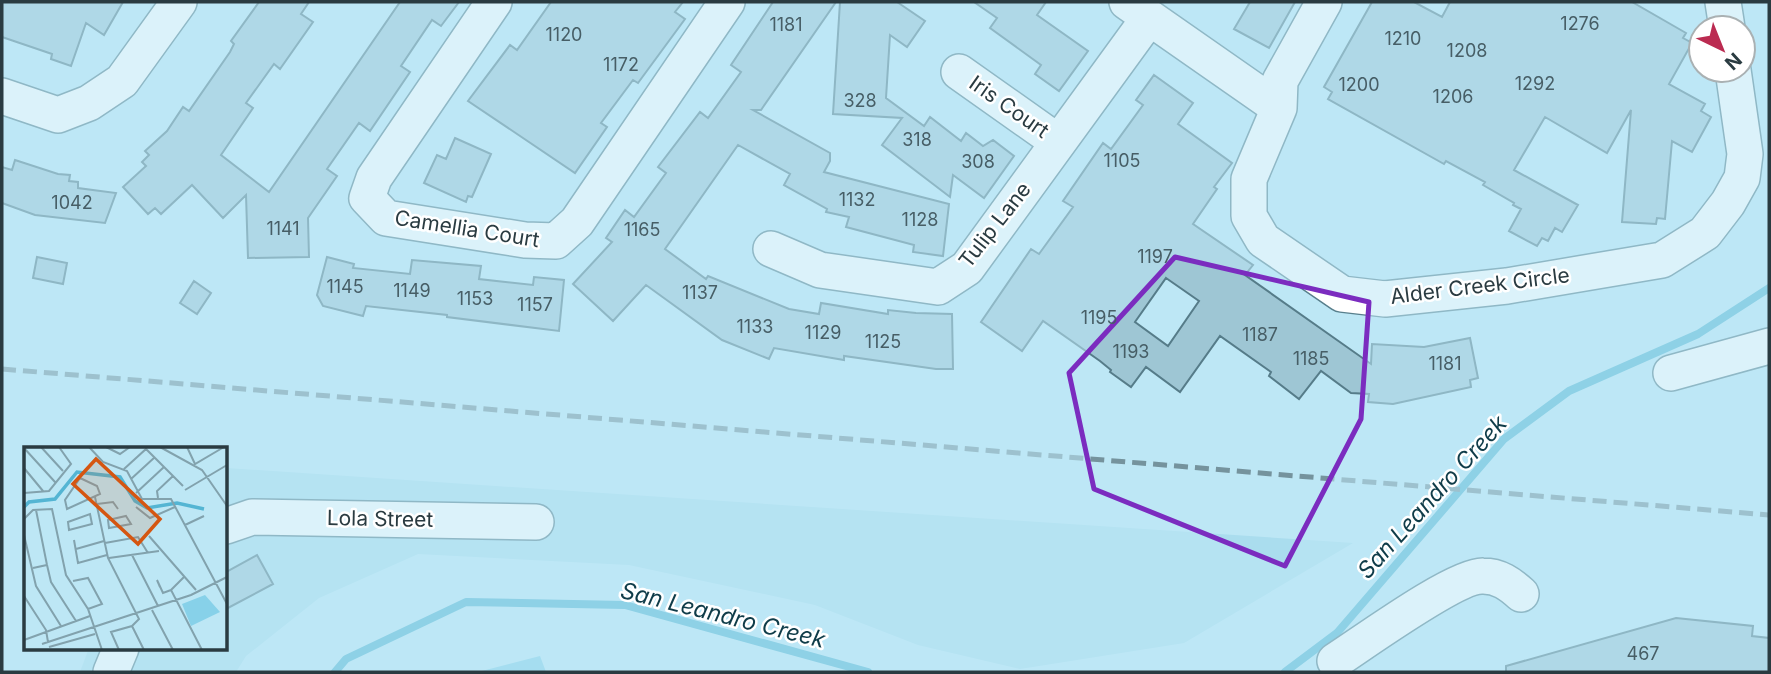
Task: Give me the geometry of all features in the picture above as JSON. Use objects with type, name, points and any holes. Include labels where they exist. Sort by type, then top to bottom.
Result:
[{"type":"street","points":[[2,96],[58,116],[89,103],[122,80],[179,2]]},
{"type":"street","name":"Camellia Court","points":[[494,2],[374,178],[367,198],[386,218],[525,240],[556,242],[576,222],[727,2]]},
{"type":"street","name":"Alder Creek Circle","points":[[1324,2],[1280,81],[1279,108],[1249,179],[1249,216],[1263,240],[1342,293],[1385,299],[1507,286],[1662,260],[1705,233],[1728,203],[1742,178],[1745,154],[1735,84]]},
{"type":"street","points":[[1138,10],[1279,108]]},
{"type":"street","name":"Tulip Lane","points":[[771,248],[820,270],[938,287],[967,268],[1058,142],[1138,10]]},
{"type":"street","name":"Iris Court","points":[[960,72],[1058,142]]},
{"type":"street","points":[[1671,373],[1769,345]]},
{"type":"street","name":"Lola Street","points":[[228,525],[251,517],[536,522]]},
{"type":"street","points":[[1335,661],[1456,584],[1480,575],[1498,578],[1521,594]]},
{"type":"street","points":[[111,672],[120,650]]},
{"type":"highlighted area","points":[[1175,257],[1369,302],[1361,419],[1285,566],[1094,489],[1069,373]]},
{"type":"shaded area","points":[[228,468],[1353,543],[1184,643],[1020,669],[918,645],[815,605],[629,565],[418,554],[319,598],[246,656],[236,672],[80,672],[88,650],[228,650]]},
{"type":"shaded area","points":[[540,656],[546,672],[478,672]]},
{"type":"building","points":[[2,2],[123,2],[104,35],[86,23],[71,66],[51,59],[52,54],[2,37]]},
{"type":"building","points":[[259,2],[309,2],[301,14],[313,22],[280,69],[274,64],[246,103],[253,108],[221,155],[269,192],[400,2],[459,2],[441,26],[432,20],[401,66],[410,72],[370,131],[359,123],[327,169],[337,176],[308,218],[309,257],[248,258],[246,195],[223,218],[192,185],[161,214],[155,208],[148,214],[123,187],[146,166],[142,162],[149,155],[145,151],[167,131],[183,107],[189,111],[230,52],[234,44],[231,41]]},
{"type":"building","points":[[551,2],[683,2],[675,12],[685,19],[638,83],[633,80],[601,123],[607,127],[575,173],[468,101],[510,45],[517,50]]},
{"type":"building","points":[[773,2],[836,2],[761,110],[753,110],[830,153],[830,161],[824,172],[949,204],[943,256],[913,252],[914,245],[846,227],[849,217],[826,212],[827,209],[784,185],[790,174],[738,145],[665,249],[706,279],[708,276],[789,309],[819,314],[821,303],[888,314],[888,310],[952,314],[953,369],[844,356],[844,360],[774,348],[769,359],[722,340],[646,285],[613,321],[573,284],[612,242],[606,238],[625,210],[634,217],[666,173],[658,167],[700,112],[708,118],[741,72],[731,65]]},
{"type":"building","points":[[840,2],[897,2],[925,21],[907,47],[890,35],[886,98],[924,126],[930,117],[961,141],[966,133],[983,146],[993,140],[1014,156],[984,198],[953,175],[950,197],[882,145],[902,118],[833,114]]},
{"type":"building","points":[[974,2],[1046,2],[1037,15],[1088,51],[1059,91],[1035,74],[1041,65],[990,28],[997,18]]},
{"type":"building","points":[[1250,2],[1295,2],[1269,48],[1234,29]]},
{"type":"building","points":[[1372,2],[1414,2],[1442,17],[1450,2],[1632,2],[1686,33],[1683,38],[1687,40],[1687,52],[1669,84],[1705,104],[1701,111],[1711,117],[1692,152],[1672,141],[1665,219],[1657,218],[1656,224],[1622,222],[1631,110],[1607,153],[1545,117],[1514,170],[1578,205],[1562,232],[1555,228],[1548,241],[1542,238],[1537,246],[1509,231],[1521,209],[1513,205],[1514,203],[1483,185],[1485,182],[1446,161],[1444,164],[1328,99],[1332,92],[1324,87]]},
{"type":"building","points":[[1154,75],[1193,103],[1178,124],[1232,163],[1214,187],[1217,189],[1193,224],[1253,265],[1245,275],[1371,364],[1372,344],[1424,347],[1470,338],[1478,378],[1470,380],[1471,387],[1393,404],[1368,402],[1369,394],[1351,393],[1321,371],[1299,399],[1269,376],[1271,372],[1220,336],[1180,392],[1146,367],[1131,387],[1100,361],[1043,321],[1022,351],[981,322],[1031,249],[1039,254],[1073,207],[1063,201],[1103,143],[1111,149],[1143,105],[1136,100]],"holes":[[[1166,278],[1199,301],[1168,346],[1135,322]]]},
{"type":"building","points":[[455,138],[491,154],[472,197],[468,196],[466,202],[424,183],[437,155],[446,159]]},
{"type":"building","points":[[15,160],[58,174],[70,175],[69,181],[78,182],[78,188],[116,193],[105,223],[35,215],[2,203],[2,167],[12,170]]},
{"type":"building","points":[[37,257],[67,263],[63,284],[33,278]]},
{"type":"building","points":[[327,257],[354,264],[353,268],[410,274],[412,260],[481,266],[479,279],[533,285],[534,277],[564,280],[559,331],[366,306],[363,316],[323,306],[317,295]]},
{"type":"building","points":[[194,281],[211,293],[197,314],[180,303]]},
{"type":"building","points":[[257,555],[273,584],[228,608],[228,571]]},
{"type":"building","points":[[1676,618],[1753,626],[1752,636],[1769,638],[1769,672],[1506,672],[1506,666]]},
{"type":"waterway","name":"San Leandro Creek","points":[[1285,672],[1337,633],[1504,439],[1569,391],[1698,334],[1769,288]]},
{"type":"waterway","name":"San Leandro Creek","points":[[335,672],[346,659],[466,602],[625,605],[868,672]]},
{"type":"railway","points":[[2,369],[1769,515]]}]
